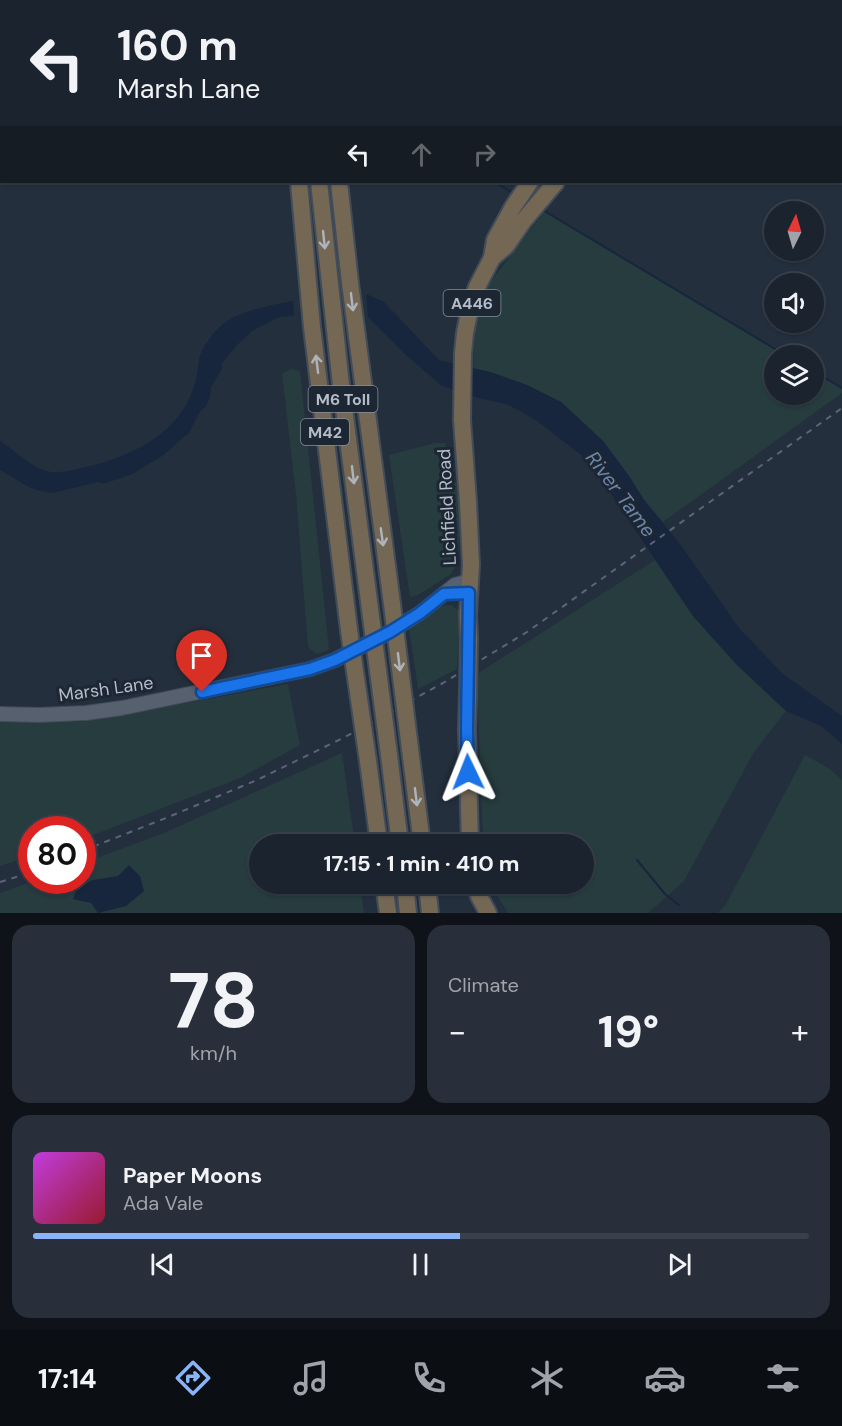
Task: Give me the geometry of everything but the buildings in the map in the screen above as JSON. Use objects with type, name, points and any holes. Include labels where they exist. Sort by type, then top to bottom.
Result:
[{"type":"highway","points":[[291,183],[303,234]]},
{"type":"highway","name":"M42","points":[[299,183],[312,327],[349,630],[378,834]]},
{"type":"highway","name":"M6 Toll","points":[[319,183],[341,385],[399,834]]},
{"type":"highway","name":"M42","points":[[339,183],[421,834]]},
{"type":"highway","name":"A446","points":[[521,211],[542,198],[555,183]]},
{"type":"highway","name":"A446","points":[[521,211],[528,185]]},
{"type":"highway","name":"Lichfield Road","points":[[470,834],[467,729],[470,587],[468,502],[462,420],[463,352],[470,308],[477,287],[492,258],[495,240],[521,211]]},
{"type":"highway","points":[[385,894],[388,913]]},
{"type":"highway","points":[[406,894],[408,913]]},
{"type":"highway","points":[[428,894],[430,913]]},
{"type":"highway","points":[[478,894],[488,913]]},
{"type":"main road","name":"Marsh Lane","points":[[0,714],[86,713],[122,708],[310,669],[335,660],[390,632],[420,613],[455,585],[470,587]]},
{"type":"green space","points":[[545,211],[770,345],[764,345],[764,405],[824,405],[824,377],[842,388],[842,393],[663,522],[644,500],[603,441],[561,402],[527,385],[490,372],[473,369],[475,328],[485,289]]},
{"type":"green space","points":[[291,369],[300,371],[329,650],[317,654],[308,647],[296,494],[282,374]]},
{"type":"green space","points":[[435,443],[445,443],[461,502],[458,560],[451,574],[418,595],[410,597],[389,455]]},
{"type":"green space","points":[[655,560],[693,616],[737,665],[786,711],[754,752],[684,881],[648,913],[508,913],[496,894],[594,894],[594,834],[484,834],[477,674]]},
{"type":"green space","points":[[451,605],[461,612],[457,669],[418,689],[409,628],[438,606]]},
{"type":"green space","points":[[288,684],[300,745],[240,778],[96,834],[96,816],[18,816],[18,860],[0,866],[0,721],[79,722]]},
{"type":"green space","points":[[342,753],[354,834],[249,834],[249,894],[361,894],[364,913],[0,913],[0,893],[18,886],[18,894],[96,894],[96,858],[164,833]]},
{"type":"green space","points":[[805,755],[830,769],[842,780],[842,913],[718,913],[726,904]]},
{"type":"water","name":"River Tame","points":[[366,294],[384,302],[439,360],[490,372],[527,385],[561,402],[603,441],[739,628],[783,674],[842,716],[842,744],[821,726],[786,711],[737,665],[693,616],[589,461],[537,421],[509,405],[442,386],[407,356],[368,317]]},
{"type":"water","points":[[293,301],[294,316],[279,317],[252,331],[222,363],[222,369],[211,387],[206,406],[199,413],[189,433],[162,456],[132,474],[103,484],[98,482],[53,493],[29,487],[0,470],[0,441],[36,467],[56,472],[112,460],[142,446],[168,428],[179,416],[192,392],[202,352],[218,329],[236,316]]},
{"type":"water","points":[[129,865],[140,876],[144,891],[126,906],[98,913],[91,903],[73,899],[75,894],[96,894],[96,880],[118,876]]},
{"type":"waterway","points":[[496,183],[515,194]]},
{"type":"waterway","points":[[541,209],[769,345]]},
{"type":"waterway","points":[[824,377],[842,388]]},
{"type":"waterway","points":[[637,860],[665,894],[679,905]]},
{"type":"railway","points":[[96,846],[257,780],[345,737],[443,683],[527,632],[842,408]]},
{"type":"railway","points":[[0,882],[18,876]]},
{"type":"route","points":[[202,692],[310,669],[335,660],[390,632],[444,594],[469,593],[468,772]]}]
